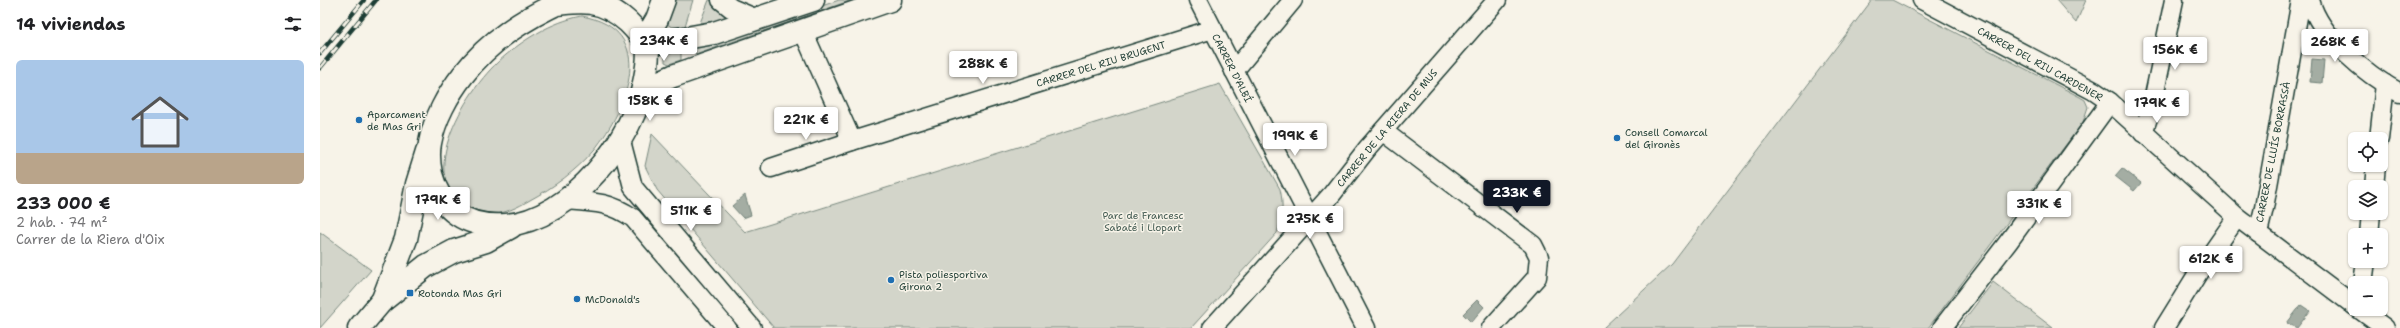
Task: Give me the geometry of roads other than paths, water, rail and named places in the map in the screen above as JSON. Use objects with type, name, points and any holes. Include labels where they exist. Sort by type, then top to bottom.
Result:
[{"type":"main road","points":[[359,328],[381,302],[426,266],[454,251],[486,241],[516,224],[566,200],[602,166],[621,141],[632,121],[643,89],[651,43],[657,19],[664,0]]},
{"type":"main road","points":[[651,43],[714,32],[813,0]]},
{"type":"main road","points":[[643,89],[673,76],[890,0]]},
{"type":"main road","points":[[381,302],[406,239],[417,184],[447,99],[462,76],[479,56],[500,36],[525,19],[561,2],[591,3],[602,6],[625,20],[651,43]]},
{"type":"main road","points":[[430,144],[428,162],[434,184],[445,205],[463,218],[475,223],[490,226],[516,224]]},
{"type":"street","points":[[721,0],[731,8],[757,19]]},
{"type":"street","name":"CARRER D'ALBÍ","points":[[1198,0],[1310,217],[1322,246],[1366,328]]},
{"type":"street","points":[[1234,70],[1293,0]]},
{"type":"street","name":"CARRER DE LA RIERA DE MUS","points":[[1212,328],[1332,194],[1383,131],[1496,0]]},
{"type":"street","name":"CARRER DEL RIU CARDENER","points":[[1922,0],[2094,91],[2110,102],[2237,217],[2348,301]]},
{"type":"street","points":[[2144,132],[2152,106],[2174,0]]},
{"type":"street","name":"CARRER DE LLUÍS BORRASSÀ","points":[[2258,233],[2301,0]]},
{"type":"street","points":[[2310,0],[2312,10],[2347,55],[2368,74],[2392,89],[2381,132]]},
{"type":"street","name":"CARRER DEL RIU BRUGENT","points":[[771,168],[852,141],[1213,29]]},
{"type":"street","points":[[803,31],[852,141]]},
{"type":"street","points":[[1942,328],[2009,241],[2110,102]]},
{"type":"street","points":[[1383,131],[1533,245],[1539,257],[1537,277],[1491,328]]},
{"type":"street","points":[[621,141],[633,187],[752,328]]},
{"type":"street","points":[[566,200],[601,202],[619,208],[633,218],[727,328]]},
{"type":"street","points":[[2164,328],[2200,270],[2237,217]]},
{"type":"street","points":[[2369,316],[2385,328]]},
{"type":"railway","points":[[320,53],[364,0]]},
{"type":"railway","points":[[320,68],[376,0]]},
{"type":"place","name":"Aparcament de Mas Gri","points":[[359,120]]},
{"type":"place","name":"Consell Comarcal del Gironès","points":[[1617,138]]},
{"type":"place","name":"Pista poliesportiva Girona 2","points":[[891,280]]},
{"type":"place","name":"Rotonda Mas Gri","points":[[410,293]]},
{"type":"place","name":"McDonald's","points":[[577,299]]},
{"type":"park label","name":"Parc de Francesc Sabaté i Llopart","points":[[1143,220]]}]
